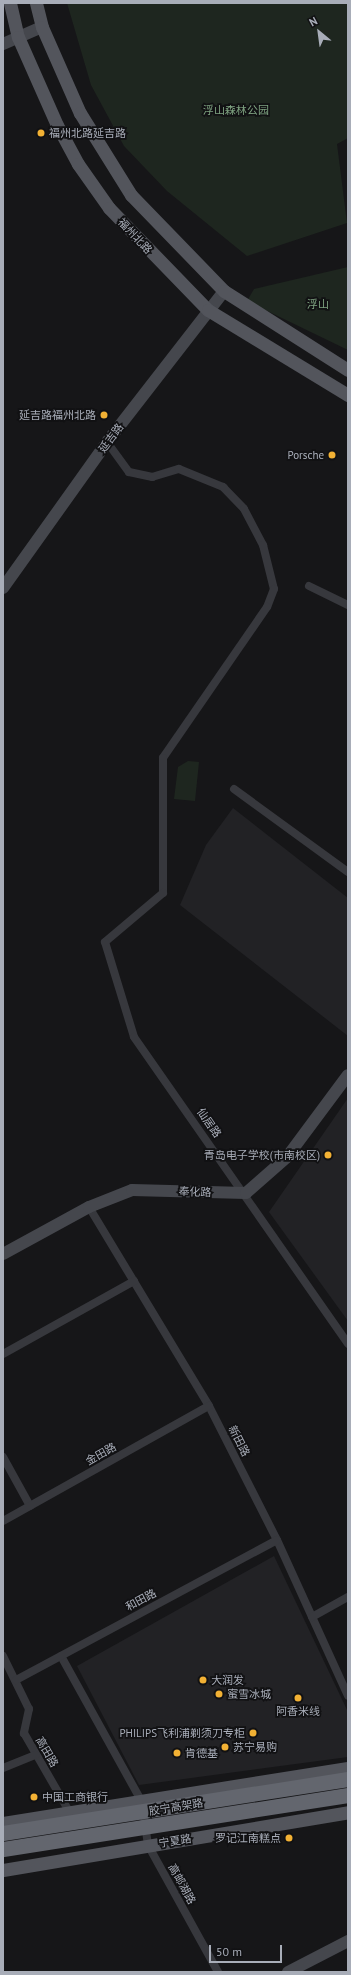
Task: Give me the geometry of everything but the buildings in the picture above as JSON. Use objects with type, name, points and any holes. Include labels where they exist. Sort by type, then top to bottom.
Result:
[{"type":"highway","name":"胶宁高架路","points":[[3,1833],[348,1779]]},
{"type":"highway","name":"胶宁高架路","points":[[3,1849],[348,1795]]},
{"type":"main road","name":"福州北路","points":[[10,3],[18,37],[78,164],[109,208],[208,310],[348,395]]},
{"type":"main road","points":[[36,3],[42,28],[102,152],[131,195],[224,291],[348,370]]},
{"type":"main road","points":[[3,1823],[348,1768]]},
{"type":"main road","name":"宁夏路","points":[[3,1870],[348,1812]]},
{"type":"street","points":[[3,44],[42,28]]},
{"type":"street","name":"延吉路","points":[[3,588],[107,442],[224,291]]},
{"type":"street","name":"仙居路","points":[[107,442],[129,472],[152,477],[179,469],[223,487],[244,509],[262,545],[274,589],[267,607],[163,758],[163,893],[105,942],[134,1037],[246,1193],[347,1342]]},
{"type":"street","points":[[309,586],[348,605]]},
{"type":"street","points":[[234,789],[348,872]]},
{"type":"street","points":[[246,1193],[287,1157],[348,1075]]},
{"type":"street","name":"奉化路","points":[[3,1254],[89,1207],[132,1190],[246,1193]]},
{"type":"street","name":"新田路","points":[[89,1207],[209,1406],[277,1540],[348,1696]]},
{"type":"street","points":[[3,1354],[134,1281]]},
{"type":"street","name":"金田路","points":[[3,1521],[209,1406]]},
{"type":"street","points":[[3,1457],[30,1506]]},
{"type":"street","name":"和田路","points":[[16,1680],[277,1540]]},
{"type":"street","points":[[312,1616],[348,1597]]},
{"type":"street","name":"高田路","points":[[3,1656],[29,1709],[24,1733],[70,1812]]},
{"type":"street","points":[[61,1656],[142,1802]]},
{"type":"street","points":[[3,1768],[36,1755]]},
{"type":"street","name":"高邮湖路","points":[[142,1802],[148,1845],[218,1972]]},
{"type":"street","points":[[295,1970],[348,1941]]},
{"type":"shaded area","points":[[233,808],[348,898],[348,1036],[180,905],[206,845]]},
{"type":"shaded area","name":"青岛电子学校(市南校区)","points":[[348,1098],[348,1321],[269,1212]]},
{"type":"shaded area","name":"大润发","points":[[274,1556],[348,1712],[348,1757],[139,1785],[77,1666]]},
{"type":"green space","name":"浮山森林公园","points":[[67,3],[348,3],[348,138],[337,144],[347,223],[247,256],[167,191],[124,146],[91,85]]},
{"type":"green space","name":"浮山","points":[[348,267],[348,350],[247,301],[254,289]]},
{"type":"green space","points":[[188,761],[199,762],[195,801],[174,799],[178,767]]},
{"type":"place","name":"福州北路延吉路","points":[[41,133]]},
{"type":"place","name":"延吉路福州北路","points":[[104,415]]},
{"type":"place","name":"Porsche","points":[[332,455]]},
{"type":"place","name":"青岛电子学校(市南校区)","points":[[328,1155]]},
{"type":"place","name":"大润发","points":[[203,1680]]},
{"type":"place","name":"蜜雪冰城","points":[[219,1694]]},
{"type":"place","name":"阿香米线","points":[[298,1698]]},
{"type":"place","name":"PHILIPS飞利浦剃须刀专柜","points":[[253,1733]]},
{"type":"place","name":"苏宁易购","points":[[225,1747]]},
{"type":"place","name":"肯德基","points":[[177,1753]]},
{"type":"place","name":"中国工商银行","points":[[34,1797]]},
{"type":"place","name":"罗记江南糕点","points":[[289,1838]]}]
